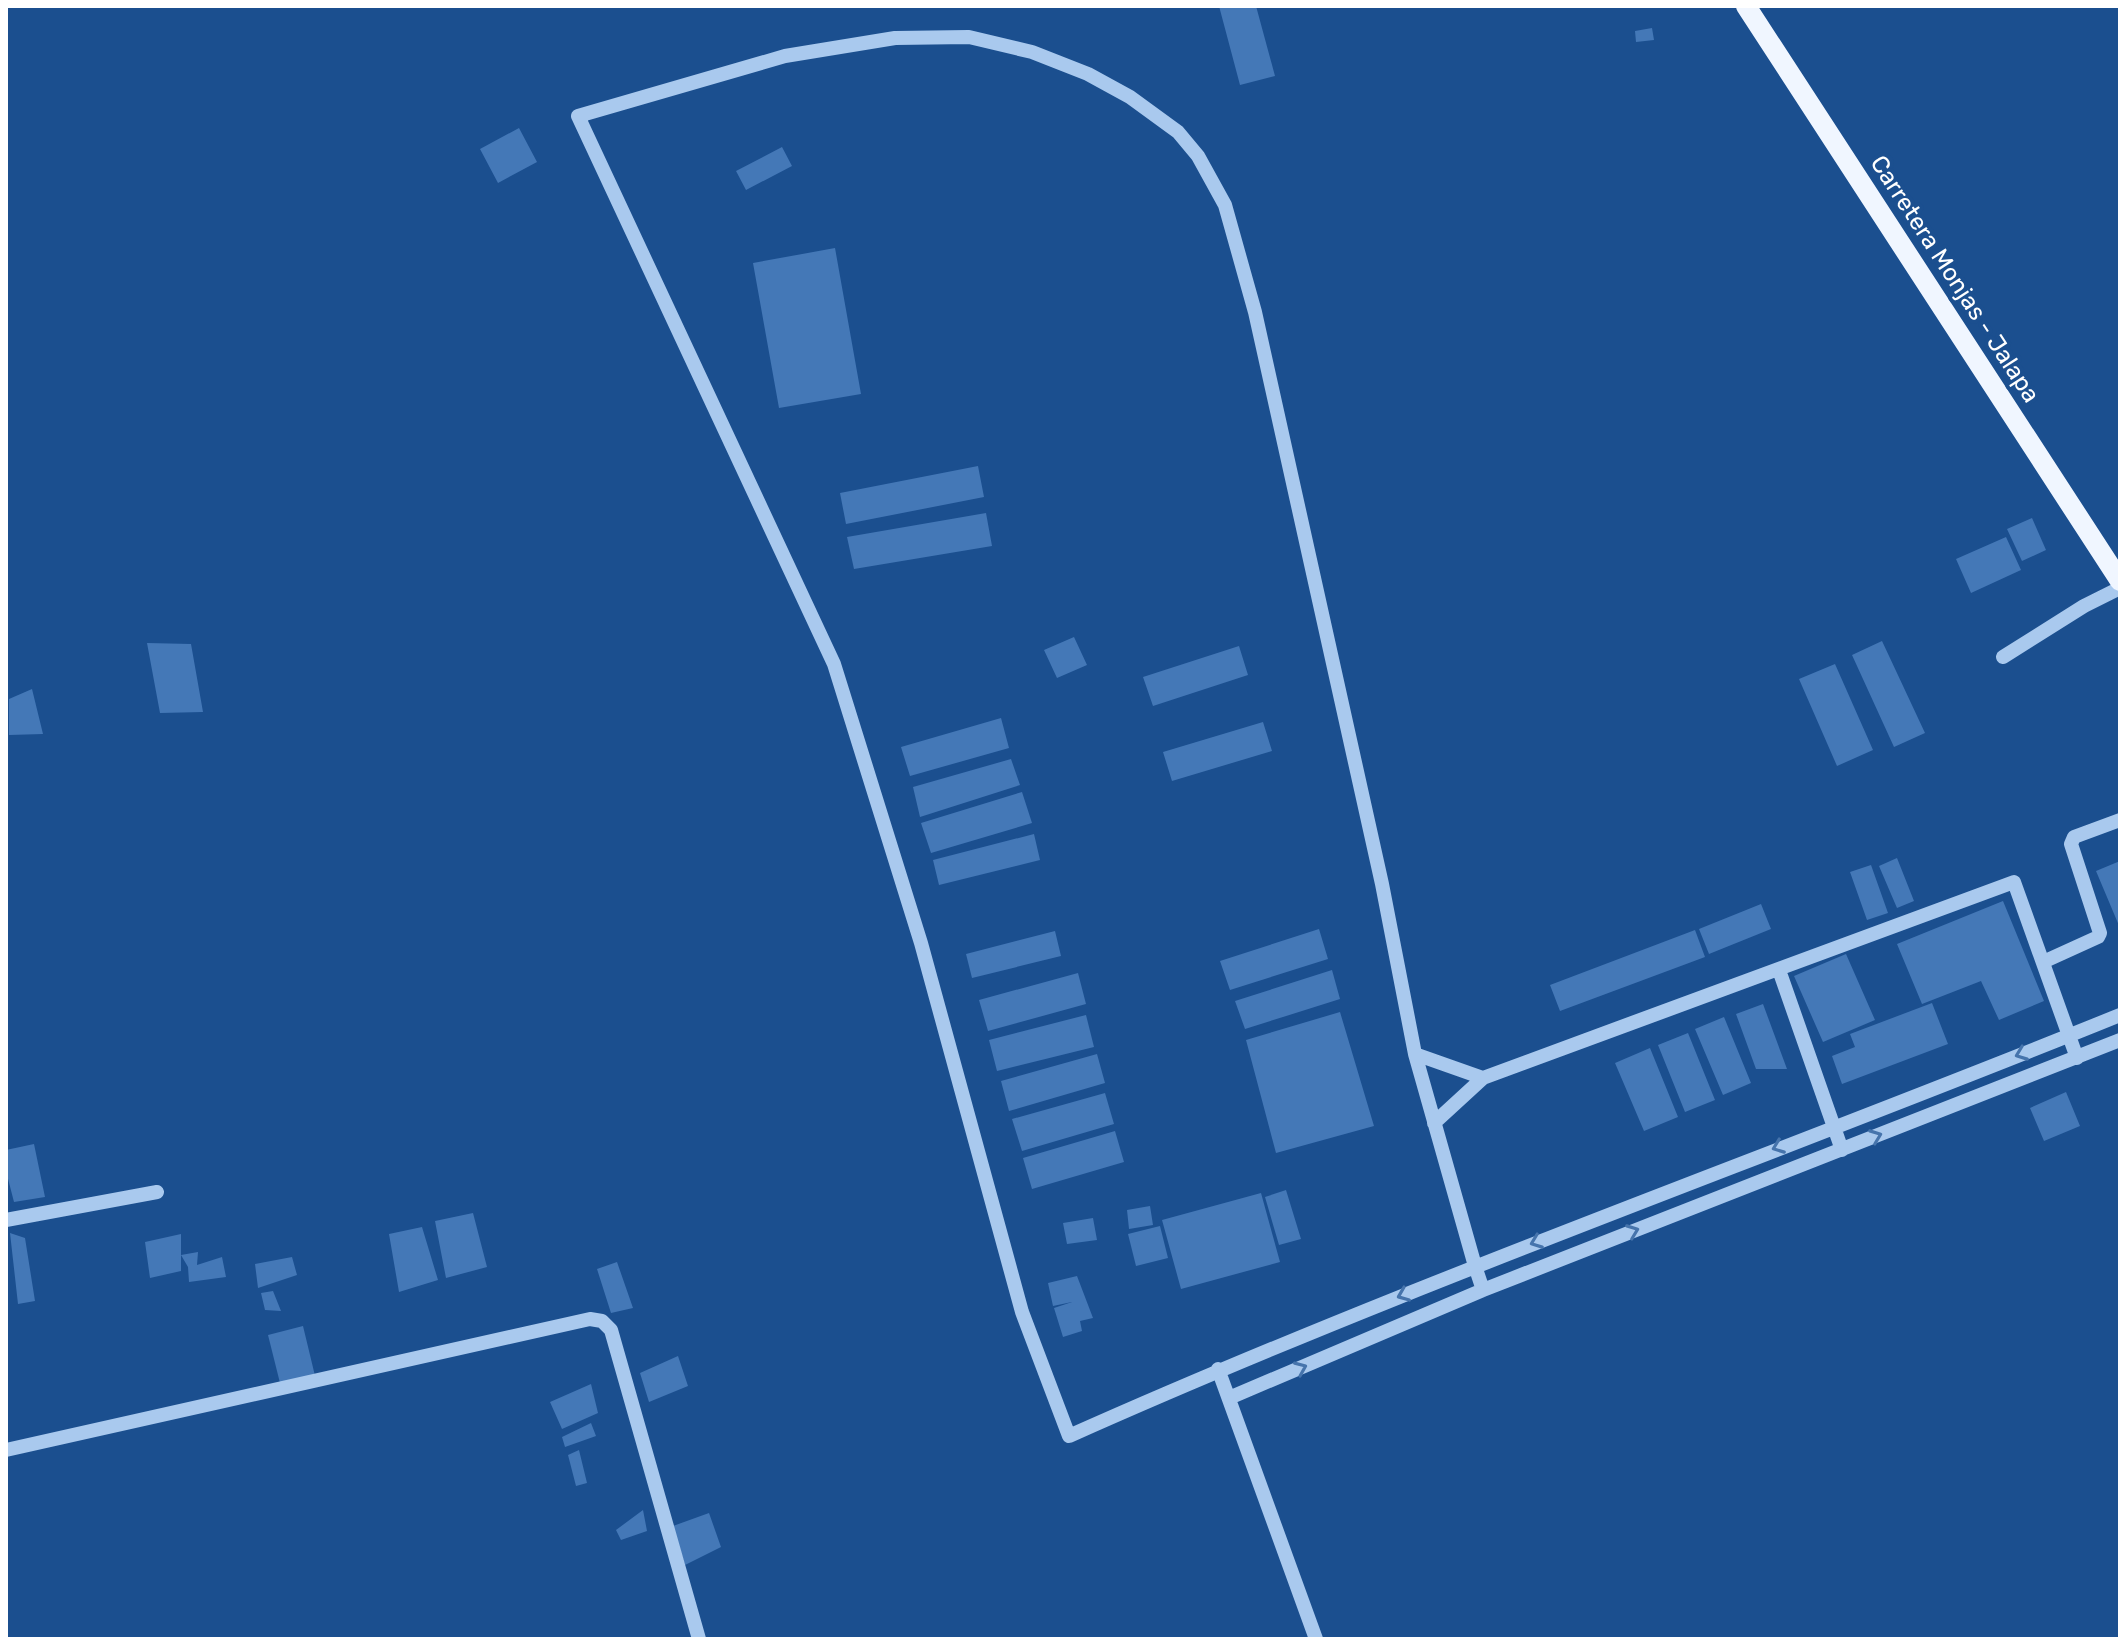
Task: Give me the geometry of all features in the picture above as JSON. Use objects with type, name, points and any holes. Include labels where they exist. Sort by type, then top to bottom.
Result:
[{"type":"main road","name":"Carretera Monjas - Jalapa","points":[[1746,6],[2120,581]]},
{"type":"street","points":[[1483,1290],[1475,1266],[1415,1054],[1382,884],[1255,312],[1225,205],[1198,156],[1178,132],[1130,97],[1088,74],[1032,52],[969,37],[895,38],[785,56],[578,116],[834,664],[921,943],[1022,1312],[1069,1436],[1218,1369],[1475,1266],[2120,1015]]},
{"type":"street","points":[[2003,657],[2084,606],[2120,588]]},
{"type":"street","points":[[2043,962],[2098,937],[2100,933],[2071,844],[2074,837],[2120,820]]},
{"type":"street","points":[[1434,1123],[1483,1078],[2014,882],[2077,1058]]},
{"type":"street","points":[[1779,970],[1842,1150]]},
{"type":"street","points":[[1229,1398],[1483,1290],[2120,1040]]},
{"type":"street","points":[[1415,1054],[1483,1078]]},
{"type":"street","points":[[6,1220],[157,1192]]},
{"type":"street","points":[[6,1450],[590,1319],[602,1321],[611,1330],[699,1639]]},
{"type":"street","points":[[1218,1369],[1316,1639]]},
{"type":"building","points":[[1219,6],[1256,6],[1275,76],[1240,85]]},
{"type":"building","points":[[1652,28],[1654,40],[1636,42],[1635,31]]},
{"type":"building","points":[[519,128],[537,162],[498,183],[480,149]]},
{"type":"building","points":[[782,147],[792,166],[746,190],[736,171]]},
{"type":"building","points":[[835,248],[861,394],[779,408],[753,263]]},
{"type":"building","points":[[978,466],[984,497],[846,524],[840,493]]},
{"type":"building","points":[[986,513],[992,546],[854,569],[847,537]]},
{"type":"building","points":[[2032,518],[2046,550],[2022,561],[2007,529]]},
{"type":"building","points":[[2006,537],[2021,570],[1971,593],[1956,559]]},
{"type":"building","points":[[1074,637],[1087,665],[1057,678],[1044,650]]},
{"type":"building","points":[[1882,641],[1925,733],[1894,747],[1852,655]]},
{"type":"building","points":[[147,643],[191,644],[203,712],[160,713]]},
{"type":"building","points":[[1239,646],[1248,675],[1153,706],[1143,677]]},
{"type":"building","points":[[1835,664],[1873,750],[1837,766],[1799,679]]},
{"type":"building","points":[[32,689],[43,734],[9,735],[9,699]]},
{"type":"building","points":[[1001,718],[1009,748],[910,776],[901,747]]},
{"type":"building","points":[[1263,722],[1272,751],[1172,781],[1163,752]]},
{"type":"building","points":[[1011,759],[1020,785],[920,817],[913,787]]},
{"type":"building","points":[[1022,792],[1032,823],[931,853],[921,823]]},
{"type":"building","points":[[1034,834],[1040,860],[939,885],[933,860]]},
{"type":"building","points":[[1897,858],[1914,901],[1897,908],[1879,866]]},
{"type":"building","points":[[2120,861],[2120,928],[2096,871]]},
{"type":"building","points":[[1871,865],[1888,913],[1867,920],[1850,872]]},
{"type":"building","points":[[2003,901],[2044,1001],[1999,1020],[1981,981],[1922,1004],[1897,944]]},
{"type":"building","points":[[1761,904],[1771,929],[1709,954],[1699,929]]},
{"type":"building","points":[[1319,929],[1328,959],[1230,990],[1220,961]]},
{"type":"building","points":[[1695,930],[1705,957],[1560,1011],[1550,985]]},
{"type":"building","points":[[1055,931],[1061,956],[972,978],[966,954]]},
{"type":"building","points":[[1846,954],[1875,1020],[1823,1042],[1794,976]]},
{"type":"building","points":[[1332,970],[1340,999],[1245,1029],[1235,1001]]},
{"type":"building","points":[[1078,973],[1086,1004],[988,1031],[979,1000]]},
{"type":"building","points":[[1932,1003],[1948,1044],[1842,1084],[1832,1056],[1855,1047],[1850,1034]]},
{"type":"building","points":[[1763,1004],[1787,1069],[1756,1069],[1736,1014]]},
{"type":"building","points":[[1340,1012],[1374,1126],[1276,1153],[1246,1040]]},
{"type":"building","points":[[1086,1015],[1094,1047],[997,1071],[989,1040]]},
{"type":"building","points":[[1724,1017],[1751,1083],[1723,1095],[1695,1029]]},
{"type":"building","points":[[1688,1033],[1715,1100],[1685,1112],[1658,1045]]},
{"type":"building","points":[[1650,1048],[1678,1117],[1644,1131],[1615,1063]]},
{"type":"building","points":[[1097,1054],[1105,1083],[1009,1111],[1001,1081]]},
{"type":"building","points":[[2066,1092],[2080,1126],[2044,1141],[2030,1108]]},
{"type":"building","points":[[1105,1093],[1114,1124],[1022,1151],[1012,1119]]},
{"type":"building","points":[[1115,1131],[1124,1162],[1032,1189],[1023,1158]]},
{"type":"building","points":[[34,1144],[45,1197],[14,1202],[6,1171],[6,1150]]},
{"type":"building","points":[[1286,1190],[1301,1239],[1279,1245],[1265,1197]]},
{"type":"building","points":[[1261,1193],[1280,1262],[1181,1289],[1162,1220]]},
{"type":"building","points":[[1150,1206],[1153,1225],[1129,1229],[1127,1210]]},
{"type":"building","points":[[473,1213],[487,1267],[446,1278],[435,1221]]},
{"type":"building","points":[[1093,1218],[1097,1240],[1067,1244],[1063,1223]]},
{"type":"building","points":[[1160,1226],[1168,1258],[1136,1266],[1128,1234]]},
{"type":"building","points":[[422,1227],[438,1280],[399,1292],[389,1234]]},
{"type":"building","points":[[10,1233],[25,1238],[35,1301],[18,1304]]},
{"type":"building","points":[[181,1234],[181,1271],[150,1278],[145,1242]]},
{"type":"building","points":[[198,1252],[197,1265],[222,1257],[226,1277],[189,1282],[188,1267],[181,1255]]},
{"type":"building","points":[[292,1257],[297,1275],[258,1288],[255,1264]]},
{"type":"building","points":[[617,1262],[633,1308],[611,1313],[597,1269]]},
{"type":"building","points":[[1077,1276],[1093,1318],[1080,1321],[1082,1331],[1063,1337],[1054,1308],[1072,1302],[1053,1306],[1048,1283]]},
{"type":"building","points":[[273,1291],[281,1311],[265,1310],[261,1293]]},
{"type":"building","points":[[303,1326],[316,1380],[281,1387],[268,1335]]},
{"type":"building","points":[[678,1356],[688,1386],[649,1402],[640,1373]]},
{"type":"building","points":[[591,1384],[598,1413],[562,1429],[550,1402]]},
{"type":"building","points":[[591,1423],[596,1436],[565,1447],[562,1437]]},
{"type":"building","points":[[579,1450],[587,1483],[576,1486],[568,1455]]},
{"type":"building","points":[[643,1510],[647,1531],[621,1540],[616,1530]]},
{"type":"building","points":[[709,1513],[721,1547],[685,1565],[673,1526]]}]
